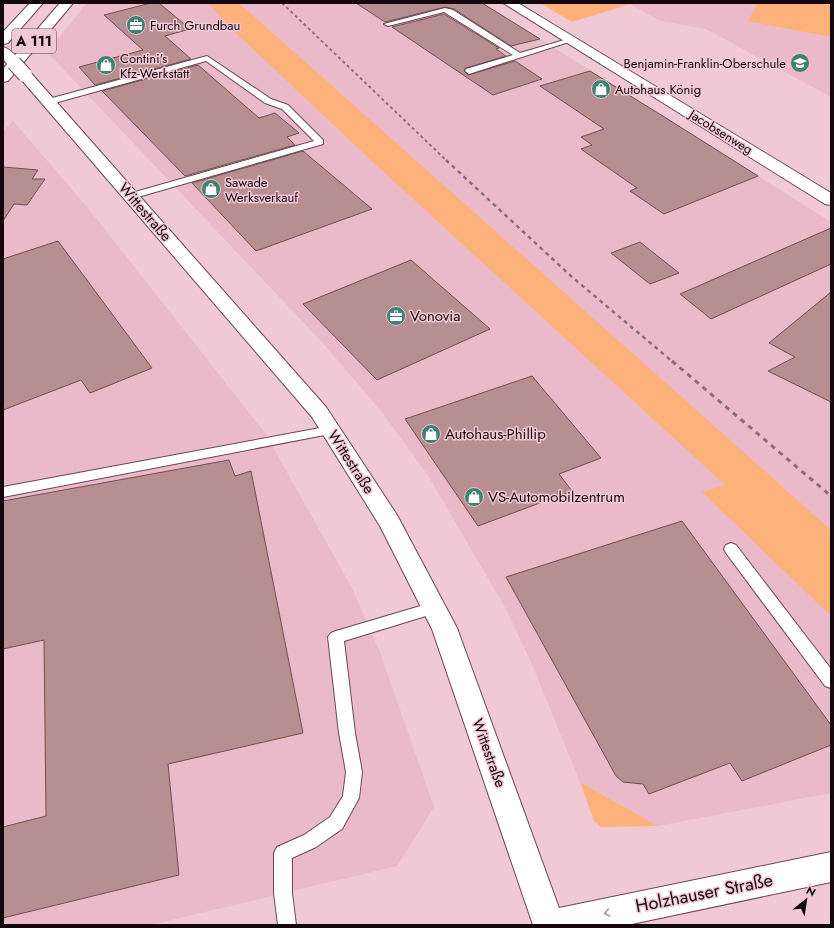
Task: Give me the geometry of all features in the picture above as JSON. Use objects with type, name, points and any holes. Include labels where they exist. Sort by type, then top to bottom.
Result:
[{"type":"main road","name":"A 111","points":[[3,40],[37,3]]},
{"type":"main road","name":"A 111","points":[[3,78],[66,3]]},
{"type":"main road","name":"Jacobsenweg","points":[[509,3],[831,200]]},
{"type":"main road","name":"Wittestraße","points":[[3,51],[318,412],[389,521],[447,636],[549,925]]},
{"type":"main road","name":"Holzhauser Straße","points":[[553,925],[831,868]]},
{"type":"lane","points":[[388,24],[445,10],[518,56]]},
{"type":"lane","points":[[469,71],[571,40]]},
{"type":"lane","points":[[48,102],[207,58],[268,101],[285,107],[320,142],[131,196]]},
{"type":"lane","points":[[3,492],[331,430]]},
{"type":"lane","points":[[731,549],[831,681]]},
{"type":"lane","points":[[287,925],[283,893],[283,853],[310,840],[336,823],[351,798],[354,772],[347,733],[336,637],[434,608]]},
{"type":"shaded area","points":[[87,3],[483,3],[831,222],[831,793],[658,826],[580,782],[531,662],[506,609],[429,477],[381,411],[322,342],[47,52]]},
{"type":"shaded area","points":[[208,3],[239,3],[831,530],[831,616],[702,492],[725,485],[375,164],[239,36]]},
{"type":"shaded area","points":[[540,3],[628,3],[631,4],[572,22]]},
{"type":"shaded area","name":"Benjamin-Franklin-Oberschule","points":[[628,3],[831,3],[831,97],[706,29],[661,21]]},
{"type":"shaded area","points":[[758,3],[831,3],[831,37],[748,21]]},
{"type":"shaded area","points":[[13,121],[88,208],[265,433],[353,590],[381,655],[434,807],[397,866],[151,925],[3,925],[3,131]]},
{"type":"shaded area","points":[[580,782],[658,826],[601,827],[594,821]]},
{"type":"building","points":[[151,3],[159,3],[190,29],[165,36],[191,59],[95,85],[79,67],[143,50],[104,15]]},
{"type":"building","points":[[356,3],[482,3],[540,39],[511,46],[454,9],[445,7],[385,22]]},
{"type":"building","points":[[444,14],[499,48],[496,49],[506,56],[466,68],[464,71],[468,75],[515,61],[542,79],[493,95],[392,27]]},
{"type":"building","points":[[198,65],[259,118],[275,113],[299,133],[287,137],[295,145],[185,176],[102,91]]},
{"type":"building","points":[[590,71],[758,176],[664,214],[630,191],[637,188],[581,149],[592,145],[581,137],[604,129],[540,86]]},
{"type":"building","points":[[303,151],[372,209],[256,251],[192,183]]},
{"type":"building","points":[[3,167],[38,170],[32,179],[45,179],[27,205],[14,204],[3,221]]},
{"type":"building","points":[[831,228],[831,264],[711,319],[680,294]]},
{"type":"building","points":[[58,241],[152,368],[90,393],[81,380],[3,410],[3,259]]},
{"type":"building","points":[[640,242],[679,273],[650,284],[611,253]]},
{"type":"building","name":"Vonovia","points":[[411,260],[490,329],[377,380],[303,304]]},
{"type":"building","points":[[831,292],[831,402],[768,371],[795,357],[769,343]]},
{"type":"building","points":[[532,376],[601,458],[559,474],[572,491],[478,526],[405,419]]},
{"type":"building","points":[[229,460],[235,476],[251,471],[303,733],[168,764],[179,875],[3,918],[3,827],[46,816],[44,640],[3,649],[3,501]]},
{"type":"building","points":[[682,521],[831,725],[831,745],[742,781],[730,763],[649,794],[643,784],[623,782],[616,776],[506,577]]},
{"type":"railway","points":[[282,3],[447,161]]},
{"type":"railway","points":[[446,160],[572,277],[673,362]]},
{"type":"railway","points":[[672,361],[831,496]]},
{"type":"place","name":"Furch Grundbau","points":[[136,25]]},
{"type":"place","name":"Benjamin-Franklin-Oberschule","points":[[800,63]]},
{"type":"place","name":"Contini's Kfz-Werkstatt","points":[[106,65]]},
{"type":"place","name":"Autohaus König","points":[[601,89]]},
{"type":"place","name":"Sawade Werksverkauf","points":[[211,189]]},
{"type":"place","name":"Vonovia","points":[[396,316]]},
{"type":"place","name":"Autohaus-Phillip","points":[[431,434]]},
{"type":"place","name":"VS-Automobilzentrum","points":[[474,497]]}]
